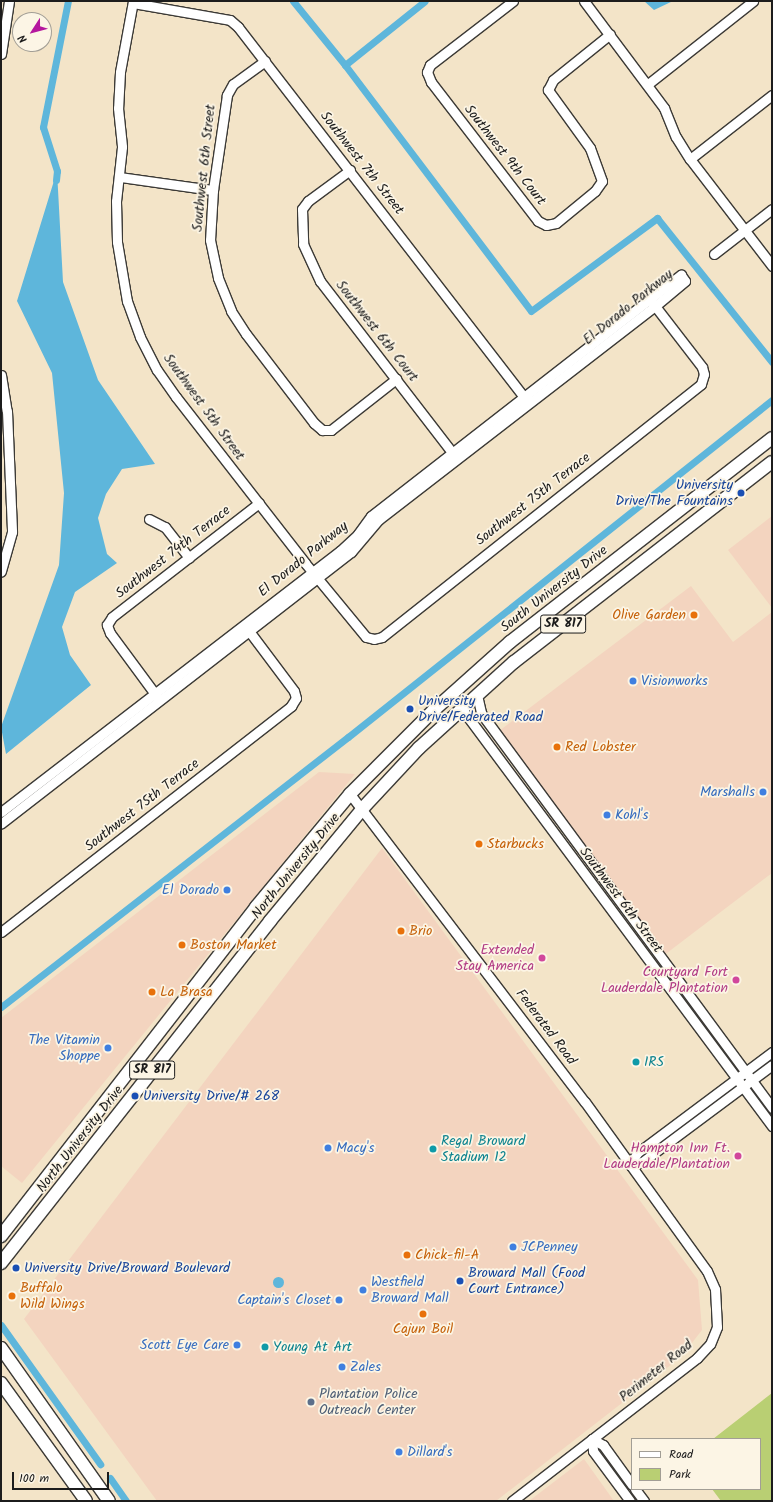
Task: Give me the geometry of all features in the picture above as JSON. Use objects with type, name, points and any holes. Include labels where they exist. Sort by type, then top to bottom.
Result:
[{"type":"main road","name":"South University Drive","points":[[350,794],[468,679],[510,642],[772,438]]},
{"type":"main road","name":"SR 817","points":[[363,808],[425,743],[514,662],[772,462]]},
{"type":"main road","points":[[462,709],[468,679]]},
{"type":"main road","name":"North University Drive","points":[[1,1236],[284,873],[350,794]]},
{"type":"main road","name":"North University Drive","points":[[1,1263],[205,1003],[363,808]]},
{"type":"main road","points":[[205,1003],[207,980],[281,885],[284,873]]},
{"type":"main road","points":[[74,1171],[74,1160],[116,1105],[118,1084]]},
{"type":"main road","points":[[1,1348],[109,1501]]},
{"type":"main road","points":[[1,1382],[86,1501]]},
{"type":"street","points":[[1,54],[9,1]]},
{"type":"street","name":"Southwest 9th Court","points":[[513,1],[430,65],[427,72],[431,82],[538,221],[546,225],[556,223],[595,191],[602,181],[590,148],[548,90],[553,80],[610,34]]},
{"type":"street","points":[[584,1],[648,84],[664,108],[676,137],[690,159],[772,266]]},
{"type":"street","points":[[648,84],[753,1]]},
{"type":"street","name":"Southwest 7th Street","points":[[133,2],[230,20],[238,26],[526,400]]},
{"type":"street","name":"Southwest 5th Street","points":[[133,2],[120,72],[118,108],[122,147],[120,177],[116,201],[119,265],[127,301],[140,337],[157,370],[176,397],[314,574],[366,637],[374,639]]},
{"type":"street","name":"Southwest 6th Street","points":[[265,61],[233,84],[227,94],[213,190],[210,240],[218,278],[231,311],[246,334],[314,423],[322,430],[331,430],[396,379]]},
{"type":"street","points":[[690,159],[772,94]]},
{"type":"street","name":"Southwest 6th Court","points":[[350,170],[308,201],[302,210],[303,244],[320,281],[454,455]]},
{"type":"street","points":[[120,177],[213,190]]},
{"type":"street","points":[[714,254],[772,209]]},
{"type":"street","name":"El Dorado Parkway","points":[[1,824],[157,697],[314,574],[350,542],[371,516],[454,455],[683,278]]},
{"type":"street","name":"Southwest 75th Terrace","points":[[374,639],[388,632],[701,384],[704,374],[702,367],[652,303]]},
{"type":"street","points":[[1,376],[7,411],[12,532],[1,571]]},
{"type":"street","name":"Southwest 74th Terrace","points":[[157,697],[110,633],[107,625],[112,617],[259,503]]},
{"type":"street","points":[[149,519],[165,527],[189,558]]},
{"type":"street","name":"Southwest 75th Terrace","points":[[1,932],[291,706],[296,698],[291,685],[246,628]]},
{"type":"street","name":"Southwest 6th Street","points":[[478,695],[478,709],[482,716],[772,1108]]},
{"type":"street","name":"El Dorado Parkway","points":[[1,812],[157,697]]},
{"type":"street","name":"Southwest 6th Street","points":[[462,709],[772,1126]]},
{"type":"street","name":"Federated Road","points":[[350,794],[363,808],[630,1165]]},
{"type":"street","points":[[630,1165],[637,1153],[772,1052]]},
{"type":"street","points":[[630,1165],[642,1162],[772,1065]]},
{"type":"street","name":"Perimeter Road","points":[[512,1501],[697,1358],[710,1344],[717,1327],[715,1289],[707,1270],[630,1165]]},
{"type":"street","points":[[592,1439],[602,1445],[631,1484]]},
{"type":"street","points":[[592,1439],[593,1451],[630,1501]]},
{"type":"street","points":[[636,1490],[644,1501]]},
{"type":"shaded area","points":[[772,516],[772,608],[728,550]]},
{"type":"shaded area","points":[[691,586],[733,642],[772,612],[772,873],[663,956],[495,734]]},
{"type":"shaded area","points":[[319,772],[355,774],[22,1183],[1,1166],[1,1018]]},
{"type":"shaded area","points":[[382,848],[698,1280],[702,1330],[681,1357],[496,1501],[157,1501],[24,1319]]},
{"type":"shaded area","points":[[584,1459],[614,1501],[529,1501]]},
{"type":"green space","points":[[772,1393],[772,1501],[721,1501],[713,1490],[761,1490],[761,1438],[714,1438]]},
{"type":"water","points":[[644,1],[673,1],[654,10]]},
{"type":"water","points":[[57,171],[63,282],[98,380],[155,464],[122,469],[106,494],[98,518],[107,554],[117,563],[75,592],[62,627],[70,655],[91,685],[6,754],[1,727],[59,565],[64,493],[52,373],[17,301]]},
{"type":"water","points":[[276,1277],[280,1277],[282,1278],[282,1286],[276,1287],[273,1284],[273,1280]]},
{"type":"waterway","points":[[56,180],[57,171],[43,127],[68,1]]},
{"type":"waterway","points":[[293,1],[345,65],[425,1]]},
{"type":"waterway","points":[[345,65],[531,311],[657,218],[772,362]]},
{"type":"waterway","points":[[1,1007],[348,737],[772,400]]},
{"type":"waterway","points":[[1,1325],[100,1464]]},
{"type":"waterway","points":[[110,1478],[126,1501]]},
{"type":"place","name":"University Drive/The Fountains","points":[[741,493]]},
{"type":"place","name":"Olive Garden","points":[[694,615]]},
{"type":"place","name":"Visionworks","points":[[633,681]]},
{"type":"place","name":"University Drive/Federated Road","points":[[410,709]]},
{"type":"place","name":"Red Lobster","points":[[557,747]]},
{"type":"place","name":"Marshalls","points":[[763,792]]},
{"type":"place","name":"Kohl's","points":[[607,815]]},
{"type":"place","name":"Starbucks","points":[[479,844]]},
{"type":"place","name":"El Dorado","points":[[227,890]]},
{"type":"place","name":"Brio","points":[[401,931]]},
{"type":"place","name":"Boston Market","points":[[182,945]]},
{"type":"place","name":"Extended Stay America","points":[[542,958]]},
{"type":"place","name":"Courtyard Fort Lauderdale Plantation","points":[[736,980]]},
{"type":"place","name":"La Brasa","points":[[152,992]]},
{"type":"place","name":"The Vitamin Shoppe","points":[[108,1048]]},
{"type":"place","name":"IRS","points":[[636,1062]]},
{"type":"place","name":"University Drive/# 268","points":[[135,1096]]},
{"type":"place","name":"Macy's","points":[[328,1148]]},
{"type":"place","name":"Regal Broward Stadium 12","points":[[433,1149]]},
{"type":"place","name":"Hampton Inn Ft. Lauderdale/Plantation","points":[[738,1156]]},
{"type":"place","name":"JCPenney","points":[[513,1247]]},
{"type":"place","name":"Chick-fil-A","points":[[407,1255]]},
{"type":"place","name":"University Drive/Broward Boulevard","points":[[16,1268]]},
{"type":"place","name":"Broward Mall (Food Court Entrance)","points":[[460,1281]]},
{"type":"place","name":"Westfield Broward Mall","points":[[363,1290]]},
{"type":"place","name":"Buffalo Wild Wings","points":[[12,1296]]},
{"type":"place","name":"Captain's Closet","points":[[339,1300]]},
{"type":"place","name":"Cajun Boil","points":[[423,1314]]},
{"type":"place","name":"Scott Eye Care","points":[[237,1345]]},
{"type":"place","name":"Young At Art","points":[[265,1347]]},
{"type":"place","name":"Zales","points":[[342,1367]]},
{"type":"place","name":"Plantation Police Outreach Center","points":[[311,1402]]},
{"type":"place","name":"Dillard's","points":[[399,1452]]}]
